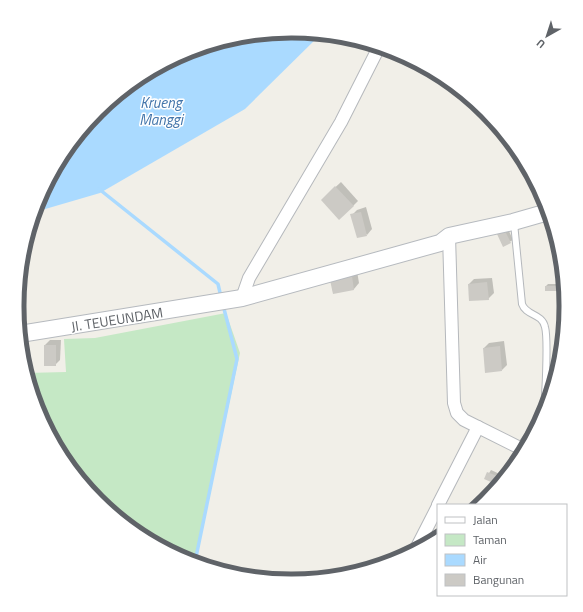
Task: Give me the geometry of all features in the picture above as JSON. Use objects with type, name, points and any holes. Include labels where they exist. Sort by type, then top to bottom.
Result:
[{"type":"street","points":[[242,298],[249,278],[341,122],[376,53]]},
{"type":"street","name":"JI. TEUEUNDAM","points":[[26,333],[242,298],[440,243],[449,236],[514,222],[543,214]]},
{"type":"street","points":[[449,236],[454,403],[456,413],[459,417],[519,447]]},
{"type":"street","points":[[439,504],[478,427]]},
{"type":"street","points":[[420,541],[437,507]]},
{"type":"lane","points":[[514,222],[522,304],[526,311],[539,317],[545,327],[546,345],[544,394]]},
{"type":"green space","points":[[226,313],[240,353],[196,556],[158,538],[129,518],[102,495],[69,455],[44,408],[32,373],[66,372],[64,339],[95,338]]},
{"type":"water","name":"Krueng Manggi","points":[[292,38],[315,40],[245,109],[100,193],[42,210],[60,172],[79,143],[115,105],[143,84],[173,66],[222,48],[274,39]]},
{"type":"building","points":[[335,186],[354,206],[339,220],[321,200]]},
{"type":"building","points":[[361,212],[367,236],[357,238],[350,214]]},
{"type":"building","points":[[505,231],[511,243],[503,247],[497,234]]},
{"type":"building","points":[[352,276],[354,290],[333,294],[330,280]]},
{"type":"building","points":[[487,282],[489,300],[469,301],[468,284]]},
{"type":"building","points":[[545,286],[558,286],[558,291],[545,291]]},
{"type":"building","points":[[44,345],[56,345],[56,366],[44,366]]},
{"type":"building","points":[[500,346],[502,371],[485,373],[483,348]]},
{"type":"building","points":[[487,472],[498,476],[492,483],[484,479]]},
{"type":"waterway","points":[[99,189],[218,284],[221,297]]},
{"type":"waterway","points":[[196,556],[237,359],[223,305]]}]
